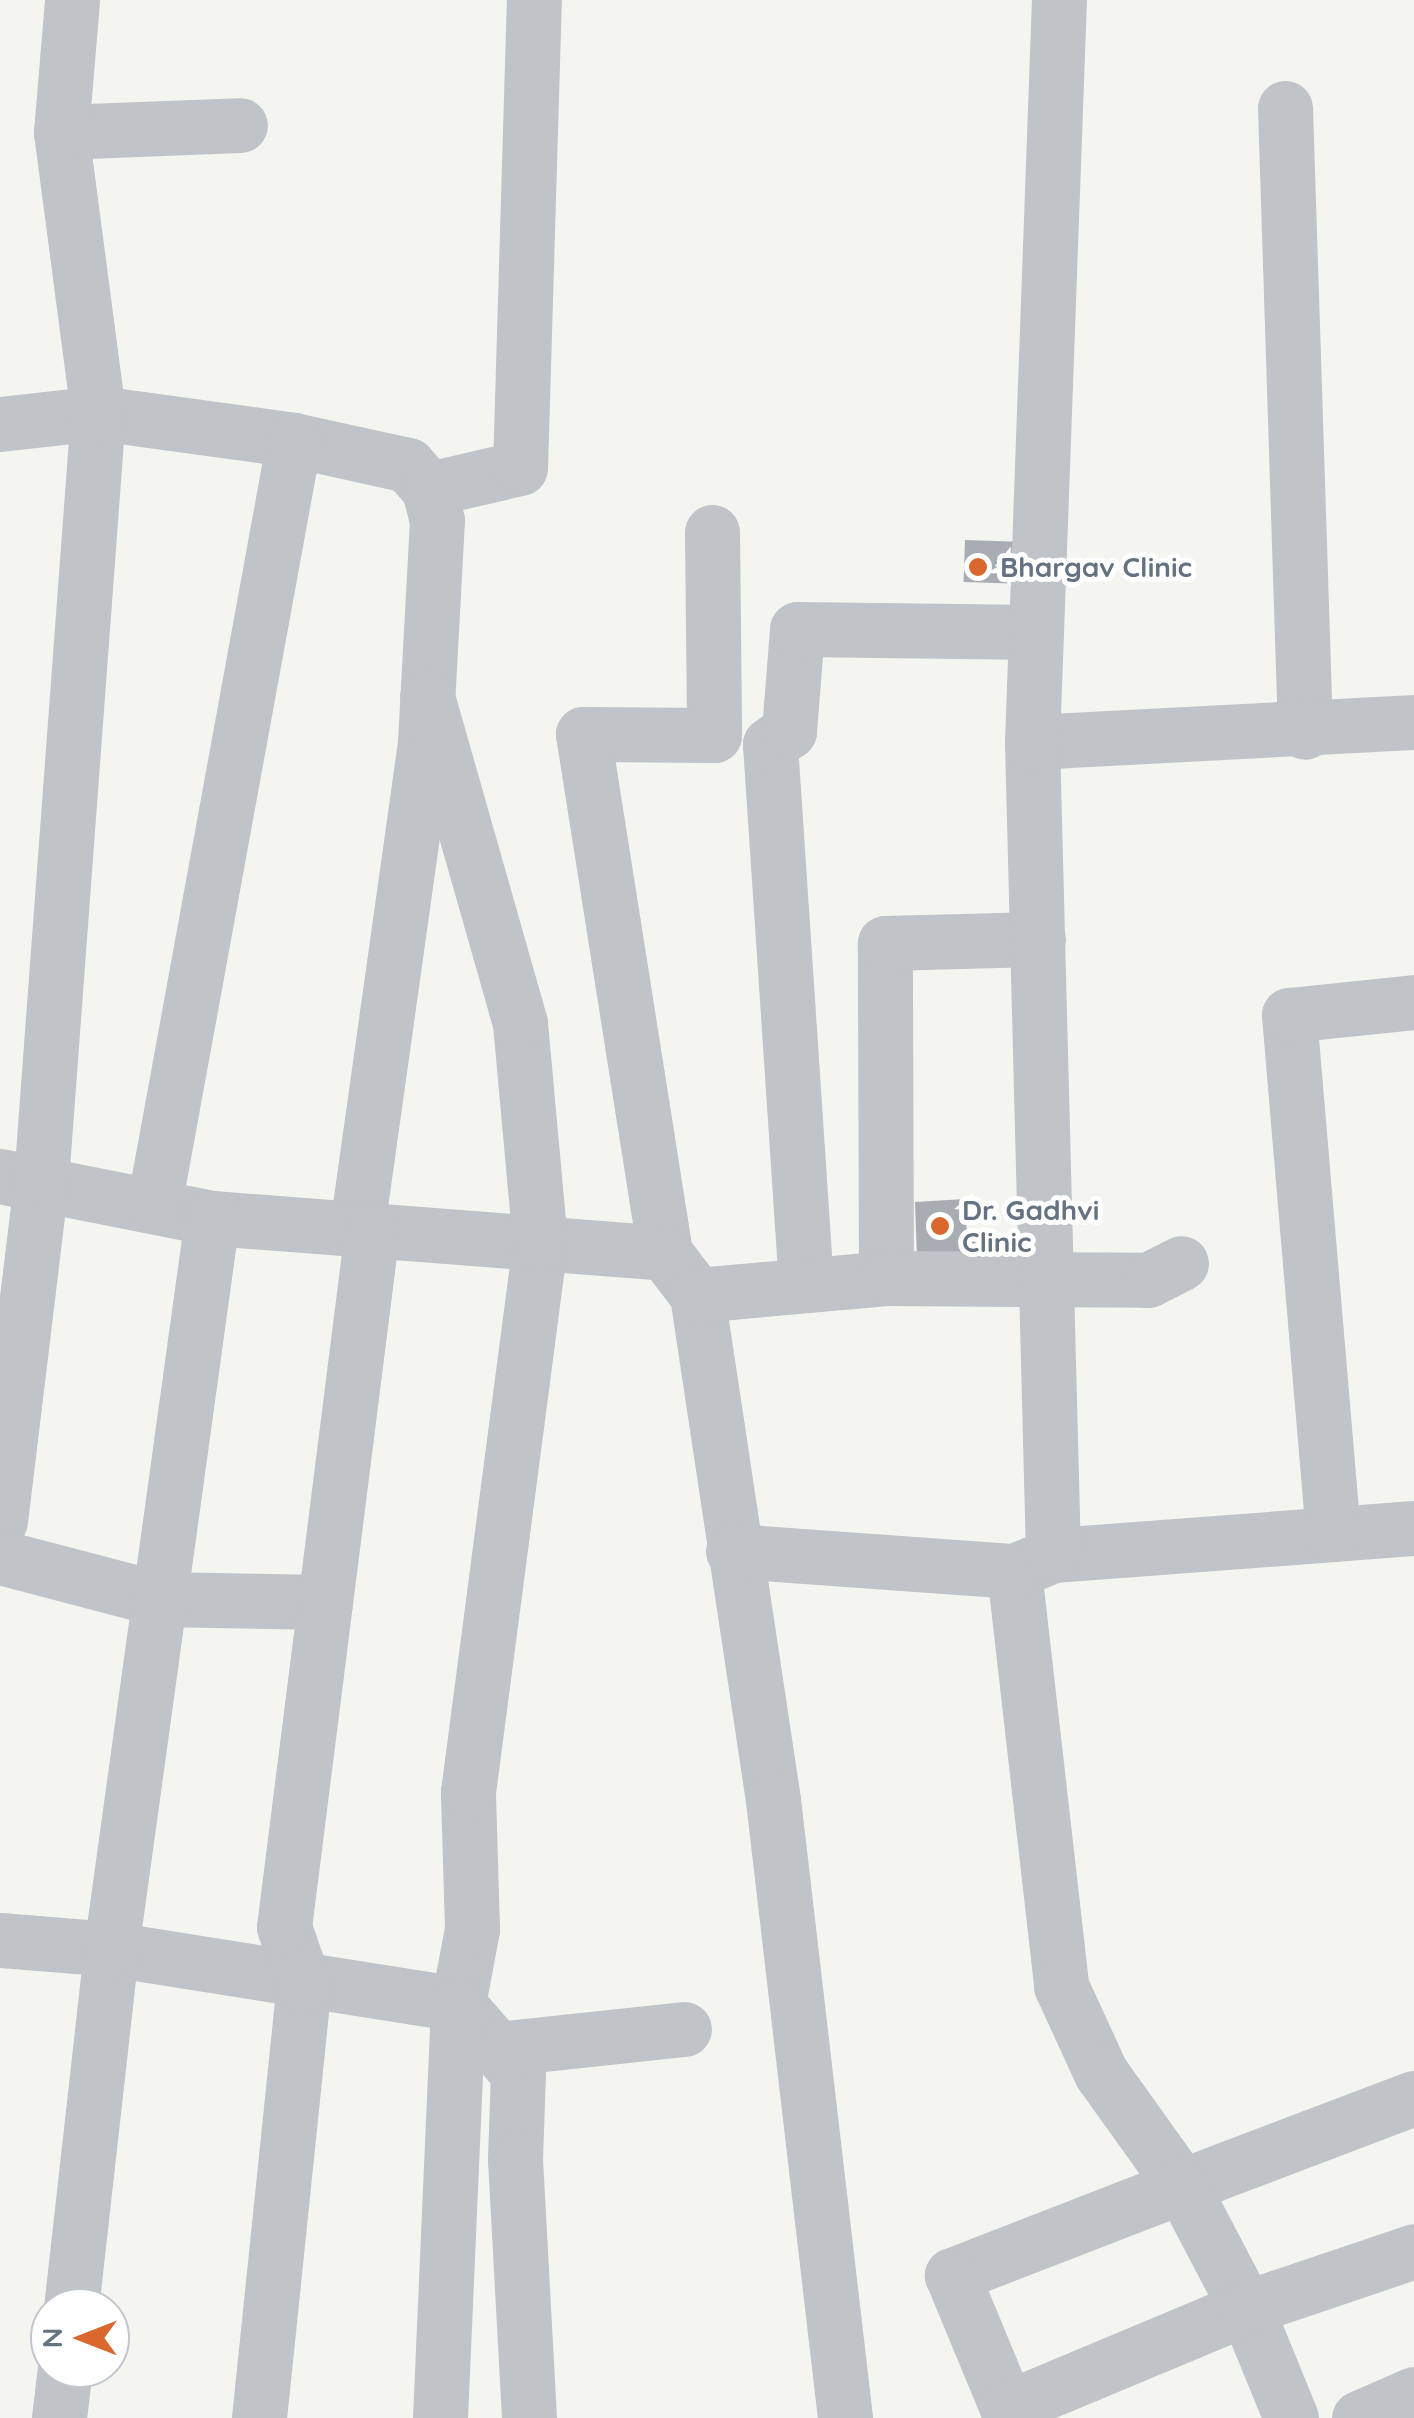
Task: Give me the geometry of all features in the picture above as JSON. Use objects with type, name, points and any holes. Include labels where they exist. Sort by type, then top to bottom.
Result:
[{"type":"street","points":[[0,1521],[21,1178],[98,413],[61,132],[72,0]]},
{"type":"street","points":[[429,489],[520,468],[534,0]]},
{"type":"street","points":[[1059,0],[1032,742],[1046,1277],[1033,1563],[1061,1986],[1101,2073],[1182,2186],[1246,2308],[1291,2418]]},
{"type":"street","points":[[1284,108],[1305,732]]},
{"type":"street","points":[[61,132],[240,126]]},
{"type":"street","points":[[0,424],[98,413],[294,440],[408,465],[429,489],[437,520],[427,697],[364,1229],[325,1602],[284,1927],[304,1985],[258,2418]]},
{"type":"street","points":[[154,1205],[294,440]]},
{"type":"street","points":[[712,532],[714,735],[583,734],[733,1551],[773,1800],[845,2418]]},
{"type":"street","points":[[806,1285],[770,744],[789,731],[797,629],[1036,632]]},
{"type":"street","points":[[427,697],[520,1023],[540,1243],[468,1792],[472,1929],[458,2004],[440,2418]]},
{"type":"street","points":[[1032,742],[1305,732],[1414,722]]},
{"type":"street","points":[[886,1278],[885,944],[1038,939]]},
{"type":"street","points":[[1333,1534],[1289,1015],[1414,1002]]},
{"type":"street","points":[[21,1178],[212,1218],[540,1243],[681,1274],[806,1285],[886,1278],[1148,1280],[1181,1263]]},
{"type":"street","points":[[74,2288],[111,1949],[212,1218]]},
{"type":"street","points":[[733,1551],[1033,1563],[1414,1528]]},
{"type":"street","points":[[0,1557],[160,1599],[325,1602]]},
{"type":"street","points":[[0,1940],[111,1949],[304,1985],[458,2004],[518,2073],[515,2160],[529,2418]]},
{"type":"street","points":[[497,2049],[684,2029]]},
{"type":"street","points":[[1414,2098],[952,2275],[1007,2408],[1246,2308],[1414,2251]]},
{"type":"street","points":[[59,2418],[63,2388]]},
{"type":"street","points":[[1359,2418],[1414,2394]]},
{"type":"building","points":[[965,540],[1019,542],[1018,584],[964,582]]},
{"type":"building","points":[[965,1199],[967,1236],[981,1235],[982,1256],[917,1259],[915,1202]]},
{"type":"place","name":"Bhargav Clinic","points":[[978,567]]},
{"type":"place","name":"Dr. Gadhvi Clinic","points":[[940,1226]]}]
